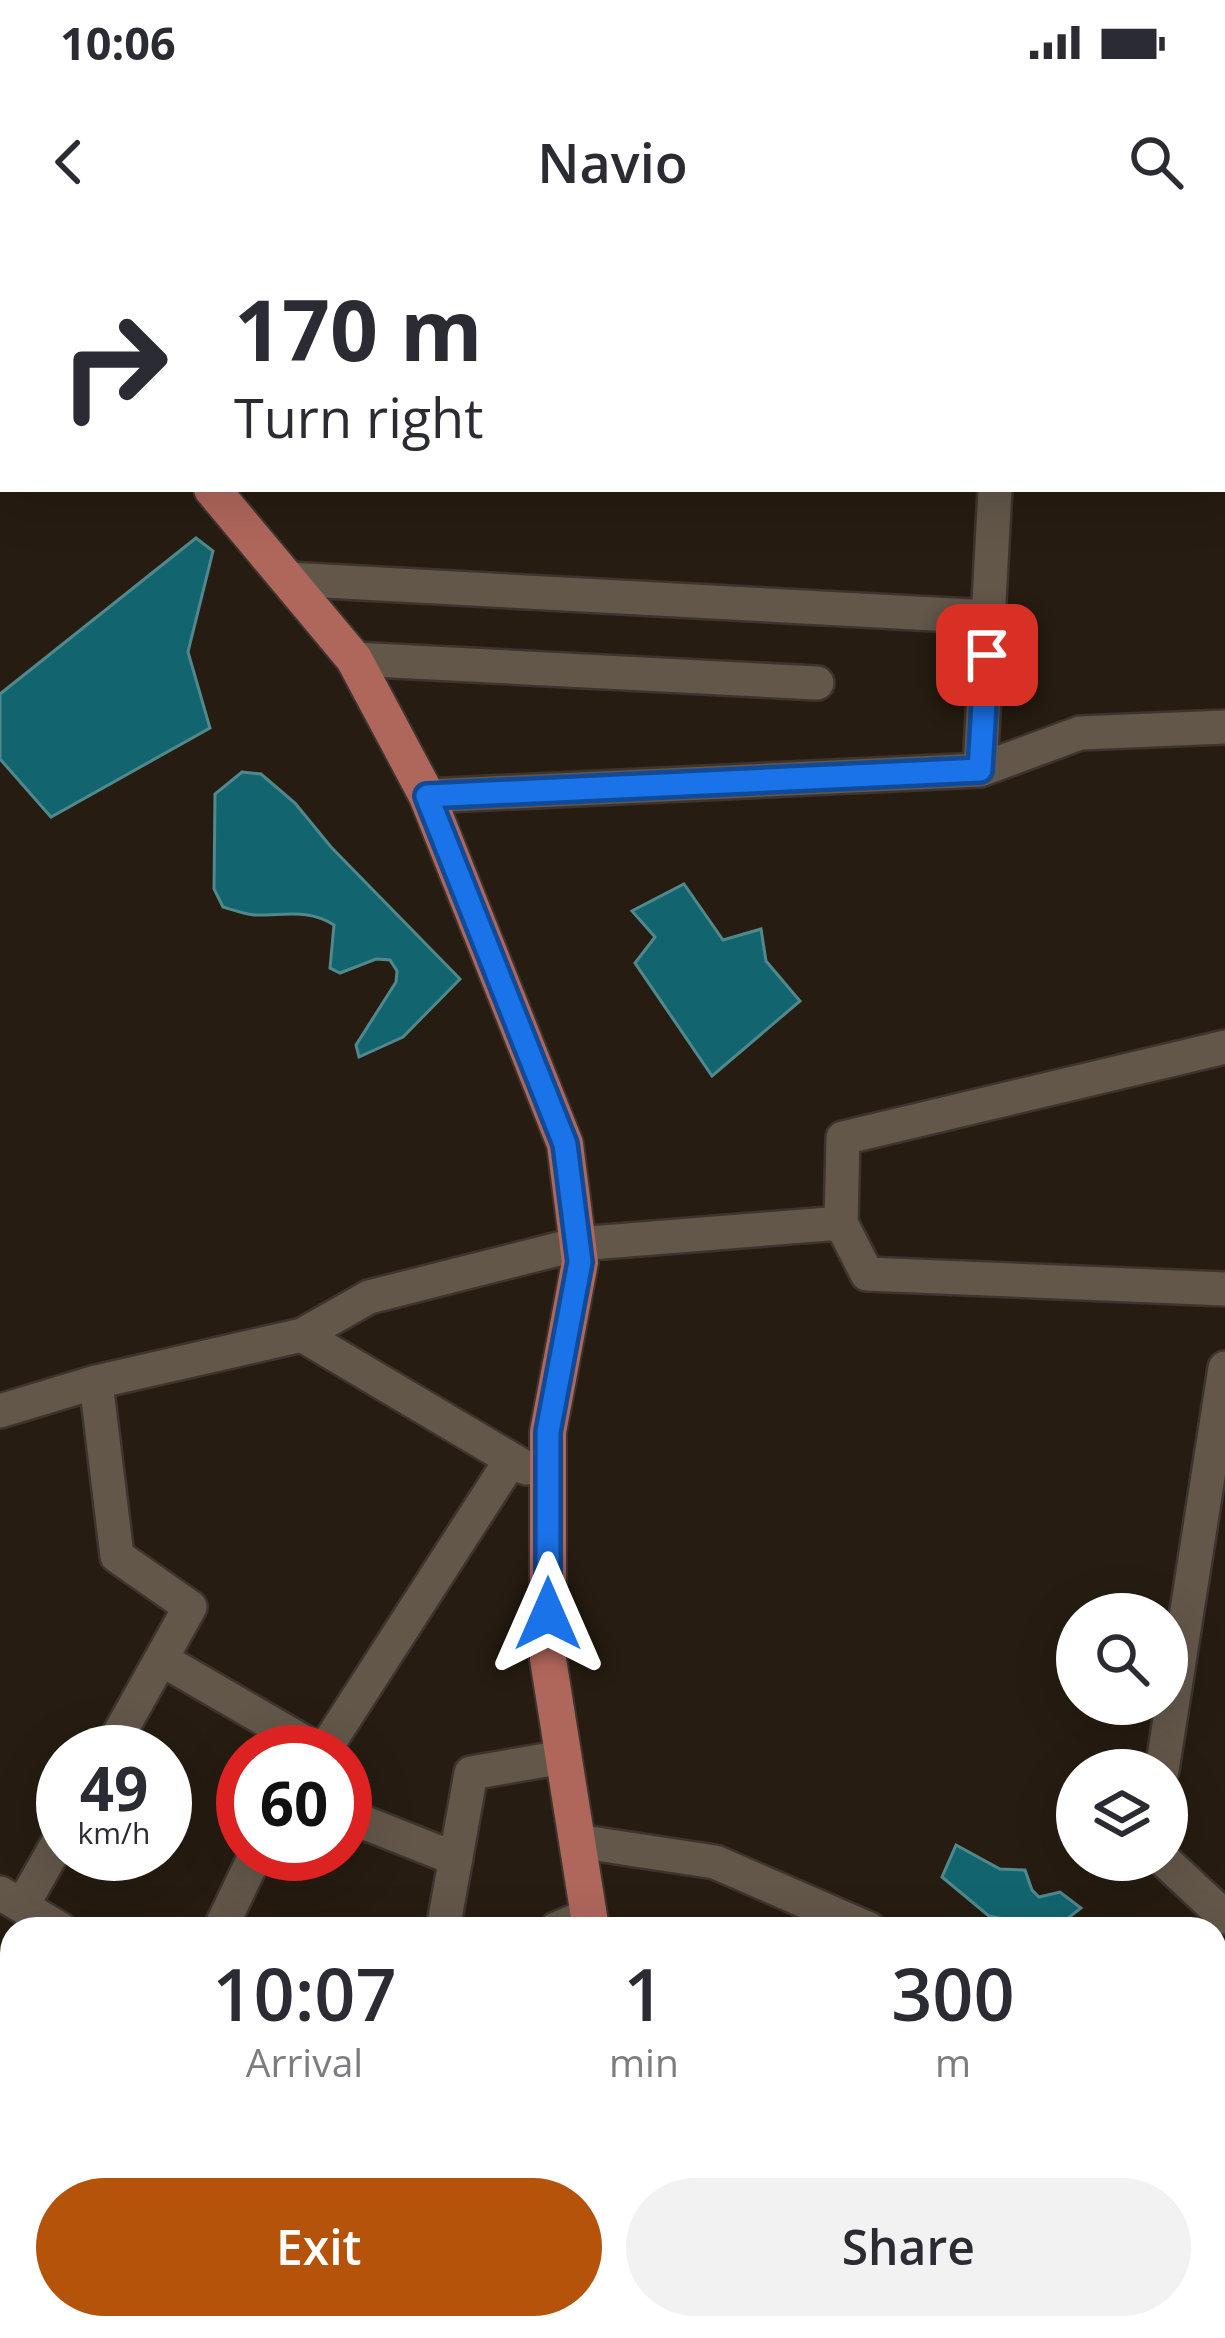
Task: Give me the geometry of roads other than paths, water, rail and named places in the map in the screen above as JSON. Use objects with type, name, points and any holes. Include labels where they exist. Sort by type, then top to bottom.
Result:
[{"type":"main road","points":[[215,492],[354,659],[427,796],[565,1144],[580,1262],[548,1432],[548,1659],[577,1841],[578,1917]]},
{"type":"street","points":[[980,770],[995,492]]},
{"type":"street","points":[[288,579],[990,616]]},
{"type":"street","points":[[354,659],[817,682]]},
{"type":"street","points":[[427,796],[980,770],[1080,733],[1225,728]]},
{"type":"street","points":[[1225,1047],[843,1138],[841,1223],[868,1274],[1225,1288]]},
{"type":"street","points":[[0,1411],[96,1382],[302,1335],[369,1297],[578,1244],[841,1223]]},
{"type":"street","points":[[302,1335],[548,1480]]},
{"type":"street","points":[[1165,1749],[1225,1368]]},
{"type":"street","points":[[96,1382],[117,1556],[190,1606],[124,1725]]},
{"type":"street","points":[[339,1725],[511,1460]]},
{"type":"street","points":[[161,1659],[275,1725]]},
{"type":"street","points":[[445,1917],[471,1773],[563,1757]]},
{"type":"street","points":[[372,1826],[456,1859]]},
{"type":"street","points":[[577,1841],[715,1862],[841,1917]]},
{"type":"street","points":[[36,1868],[11,1899],[40,1917]]},
{"type":"street","points":[[226,1917],[243,1881]]},
{"type":"street","points":[[1186,1881],[1225,1917]]},
{"type":"water","points":[[196,538],[213,551],[188,652],[210,728],[51,817],[0,759],[0,694]]},
{"type":"water","points":[[242,772],[261,774],[295,803],[331,847],[460,979],[403,1037],[359,1057],[356,1045],[396,982],[397,971],[390,960],[376,959],[340,973],[330,968],[334,925],[305,915],[254,915],[223,907],[214,889],[215,794]]},
{"type":"water","points":[[684,884],[723,940],[761,929],[766,961],[800,1001],[712,1076],[635,963],[655,937],[632,911]]},
{"type":"water","points":[[956,1845],[1000,1869],[1025,1870],[1039,1897],[1060,1892],[1081,1908],[1069,1917],[989,1916],[942,1877]]}]
